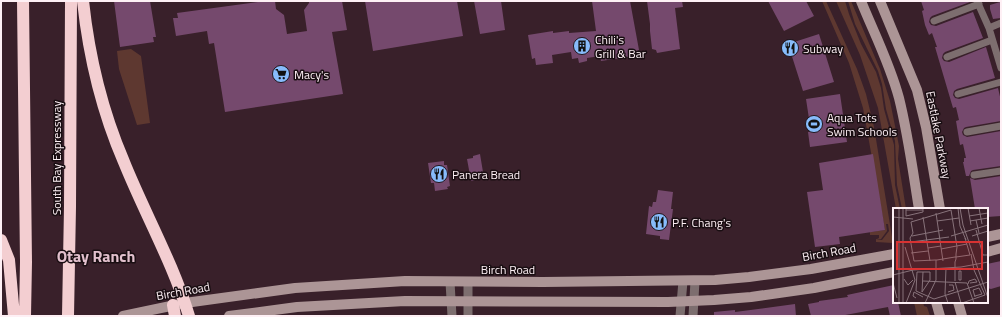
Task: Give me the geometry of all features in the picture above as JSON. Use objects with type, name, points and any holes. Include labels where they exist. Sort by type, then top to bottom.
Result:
[{"type":"highway","points":[[23,1],[26,262],[25,316]]},
{"type":"highway","name":"South Bay Expressway","points":[[68,313],[71,1]]},
{"type":"highway","points":[[83,1],[92,62],[109,123],[124,162],[146,210],[178,308],[189,316]]},
{"type":"highway","points":[[1,240],[10,260],[14,316]]},
{"type":"main road","points":[[861,1],[888,63],[899,97],[919,208]]},
{"type":"main road","name":"Eastlake Parkway","points":[[880,1],[917,90],[926,127],[940,208]]},
{"type":"main road","points":[[988,237],[1001,234]]},
{"type":"main road","points":[[988,252],[1001,248]]},
{"type":"main road","name":"Birch Road","points":[[122,316],[295,288],[405,281],[695,281],[749,278],[811,269],[893,254]]},
{"type":"main road","points":[[229,316],[297,307],[405,301],[681,302],[751,297],[814,288],[893,272]]},
{"type":"main road","points":[[936,303],[940,316]]},
{"type":"main road","points":[[958,303],[962,316]]},
{"type":"street","points":[[934,21],[978,3],[989,28],[1001,68]]},
{"type":"street","points":[[989,28],[1001,23]]},
{"type":"street","points":[[947,57],[992,40]]},
{"type":"street","points":[[958,94],[1001,82]]},
{"type":"street","points":[[967,132],[1001,126]]},
{"type":"street","points":[[974,175],[1001,171]]},
{"type":"street","points":[[680,316],[683,281]]},
{"type":"street","points":[[693,316],[695,281]]},
{"type":"street","points":[[450,282],[452,316]]},
{"type":"street","points":[[468,282],[468,316]]},
{"type":"shaded area","points":[[822,1],[826,1],[857,69],[866,94],[874,127],[893,243],[876,242],[876,239],[882,240],[889,231],[888,224],[886,224],[887,231],[881,239],[877,239],[879,238],[879,235],[870,235],[870,232],[885,230],[863,108],[849,63]]},
{"type":"shaded area","points":[[836,1],[845,1],[861,44],[876,72],[881,88],[884,109],[894,145],[895,185],[900,208],[896,208],[878,108],[860,55]]},
{"type":"shaded area","points":[[848,1],[851,1],[880,69],[890,101],[899,146],[898,159],[906,208],[902,208],[897,185],[895,141],[886,109],[882,84],[878,71],[855,24]]},
{"type":"shaded area","points":[[131,49],[141,56],[150,123],[137,125],[119,69],[117,51]]},
{"type":"shaded area","points":[[914,303],[923,303],[924,306],[927,307],[930,316],[917,316]]},
{"type":"building","points":[[114,1],[150,1],[156,37],[153,37],[154,42],[120,47]]},
{"type":"building","points":[[275,1],[276,9],[284,15],[287,34],[307,31],[304,10],[309,1],[342,1],[347,30],[332,32],[343,94],[225,112],[214,43],[209,44],[207,31],[176,36],[173,18],[178,18],[177,13]]},
{"type":"building","points":[[365,1],[457,1],[463,36],[373,51]]},
{"type":"building","points":[[474,1],[501,1],[505,30],[480,34]]},
{"type":"building","points":[[592,1],[630,1],[639,50],[634,56],[601,61],[600,56],[587,58],[587,61],[579,63],[578,58],[572,59],[571,52],[552,55],[553,63],[536,65],[535,58],[532,59],[528,35],[553,31],[553,33],[569,31],[569,33],[596,31]]},
{"type":"building","points":[[647,1],[682,1],[683,7],[675,8],[680,49],[657,53],[656,50],[652,49]]},
{"type":"building","points":[[768,1],[806,1],[814,16],[784,31]]},
{"type":"building","points":[[921,1],[970,2],[932,16],[929,22],[931,25],[936,26],[973,12],[983,38],[945,52],[942,58],[944,61],[949,62],[986,47],[995,78],[957,89],[954,91],[953,95],[955,98],[959,99],[998,88],[1001,101],[1001,121],[966,127],[962,132],[963,135],[967,137],[1001,131],[1001,166],[973,170],[969,176],[966,176],[963,162],[964,158],[966,158],[963,144],[960,145],[956,121],[959,120],[956,107],[953,108],[932,33],[929,35],[925,25],[922,11],[924,10]]},
{"type":"building","points":[[1000,2],[1001,18],[993,19],[990,5]]},
{"type":"building","points":[[819,34],[834,82],[803,91],[788,44]]},
{"type":"building","points":[[840,94],[847,142],[810,147],[808,132],[811,132],[806,99]]},
{"type":"building","points":[[480,154],[484,178],[471,181],[467,159],[473,158],[473,156]]},
{"type":"building","points":[[873,154],[885,230],[839,237],[840,244],[815,247],[807,192],[823,190],[819,163]]},
{"type":"building","name":"Panera Bread","points":[[444,161],[444,165],[447,165],[450,186],[447,187],[448,189],[435,191],[434,183],[431,183],[428,163]]},
{"type":"building","points":[[1001,176],[1001,216],[988,217],[988,208],[975,208],[970,178],[975,180]]},
{"type":"building","name":"P.F. Chang's","points":[[658,190],[673,192],[671,209],[673,209],[669,240],[660,239],[660,236],[646,234],[649,206],[652,207],[653,202],[656,202]]},
{"type":"building","points":[[1001,261],[1001,286],[991,289],[988,288],[988,264]]},
{"type":"building","points":[[893,285],[893,303],[898,303],[901,316],[890,316],[888,307],[840,316],[811,316],[808,304],[848,297],[847,295]]},
{"type":"building","points":[[795,304],[796,316],[714,316],[714,312],[735,310],[735,312]]},
{"type":"place","name":"Chili's Grill & Bar","points":[[582,46]]},
{"type":"place","name":"Subway","points":[[790,48]]},
{"type":"place","name":"Macy's","points":[[281,74]]},
{"type":"place","name":"Aqua Tots Swim Schools","points":[[814,124]]},
{"type":"place","name":"Panera Bread","points":[[439,174]]},
{"type":"place","name":"P.F. Chang's","points":[[659,222]]},
{"type":"district","name":"Otay Ranch","points":[[96,256]]}]
